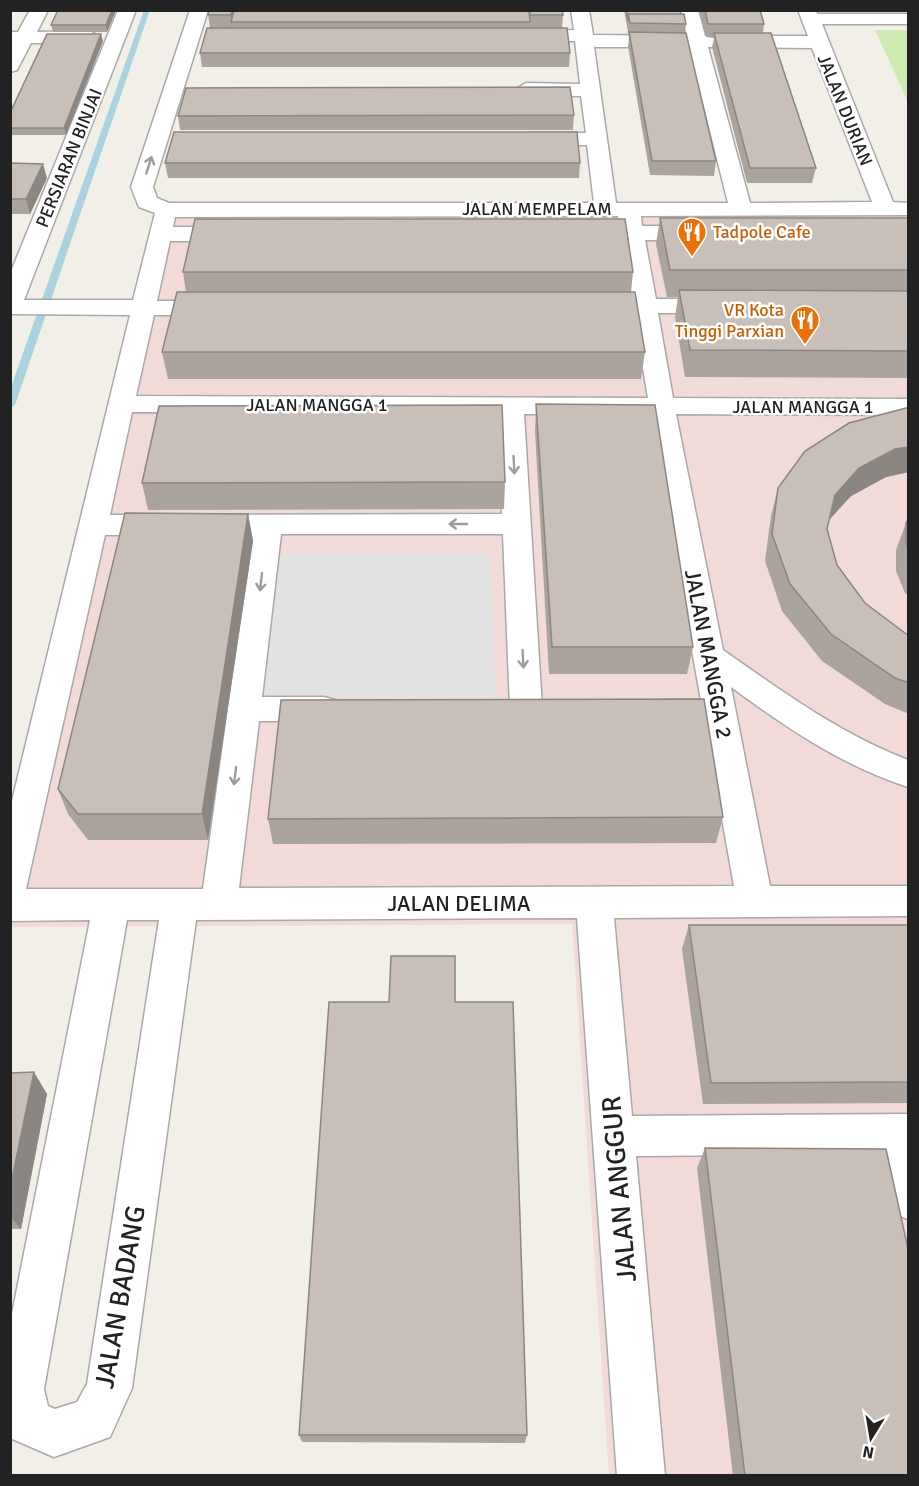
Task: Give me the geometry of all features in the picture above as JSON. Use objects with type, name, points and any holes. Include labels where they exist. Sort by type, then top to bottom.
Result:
[{"type":"street","points":[[10,66],[18,38],[39,10]]},
{"type":"street","name":"PERSIARAN BINJAI","points":[[12,297],[39,234],[51,176],[127,10]]},
{"type":"street","points":[[199,10],[142,187],[147,202],[163,222],[255,234]]},
{"type":"street","name":"JALAN MANGGA 2","points":[[580,10],[597,139],[617,209],[633,233],[662,407],[755,902]]},
{"type":"street","points":[[689,10],[741,209]]},
{"type":"street","points":[[809,15],[909,19]]},
{"type":"street","name":"JALAN DURIAN","points":[[809,15],[885,209]]},
{"type":"street","points":[[191,35],[215,35]]},
{"type":"street","points":[[500,35],[697,42],[818,42]]},
{"type":"street","points":[[18,38],[116,37]]},
{"type":"street","points":[[174,88],[198,89]]},
{"type":"street","points":[[507,89],[590,90]]},
{"type":"street","points":[[158,138],[182,138]]},
{"type":"street","points":[[514,138],[597,139]]},
{"type":"street","name":"JALAN MEMPELAM","points":[[163,222],[617,209],[909,209]]},
{"type":"street","points":[[10,886],[163,222]]},
{"type":"street","name":"JALAN MEMPELAM","points":[[562,233],[729,233]]},
{"type":"street","points":[[10,234],[39,234]]},
{"type":"street","points":[[12,297],[143,308],[239,308]]},
{"type":"street","points":[[573,306],[741,306]]},
{"type":"street","name":"JALAN MANGGA 1","points":[[121,404],[909,407]]},
{"type":"street","points":[[511,406],[526,708]]},
{"type":"street","points":[[199,904],[244,709],[268,524]]},
{"type":"street","points":[[93,525],[517,524]]},
{"type":"street","points":[[709,656],[807,725],[857,754],[909,774]]},
{"type":"street","points":[[244,709],[356,708]]},
{"type":"street","points":[[493,708],[560,708]]},
{"type":"street","points":[[685,708],[719,708]]},
{"type":"street","name":"JALAN DELIMA","points":[[10,905],[909,901]]},
{"type":"street","name":"JALAN ANGGUR","points":[[594,902],[615,1136],[641,1476]]},
{"type":"street","name":"JALAN BADANG","points":[[111,904],[21,1389],[27,1421],[54,1433],[93,1420],[109,1388],[199,904]]},
{"type":"street","points":[[615,1136],[901,1134],[909,1198]]},
{"type":"shaded area","points":[[165,204],[908,204],[908,1475],[609,1475],[572,924],[11,927],[11,811]]},
{"type":"shaded area","points":[[277,554],[491,554],[496,714],[257,714]]},
{"type":"green space","points":[[875,30],[908,30],[908,102]]},
{"type":"building","points":[[58,10],[112,10],[106,25],[51,25]]},
{"type":"building","points":[[209,10],[232,10],[231,15],[208,15]]},
{"type":"building","points":[[234,10],[529,10],[530,22],[231,22]]},
{"type":"building","points":[[530,10],[562,10],[563,15],[530,15]]},
{"type":"building","points":[[626,10],[680,10],[681,14],[628,14],[628,21]]},
{"type":"building","points":[[705,10],[760,10],[764,24],[708,24]]},
{"type":"building","points":[[628,14],[684,14],[686,24],[630,23]]},
{"type":"building","points":[[207,28],[567,28],[570,53],[200,53]]},
{"type":"building","points":[[629,32],[686,33],[716,161],[652,161]]},
{"type":"building","points":[[714,33],[771,33],[816,168],[750,168]]},
{"type":"building","points":[[47,34],[101,34],[64,128],[10,128],[10,113]]},
{"type":"building","points":[[570,87],[574,115],[178,116],[186,88]]},
{"type":"building","points":[[174,132],[577,132],[580,163],[165,163]]},
{"type":"building","points":[[10,163],[43,164],[26,199],[10,199]]},
{"type":"building","points":[[660,218],[909,218],[909,270],[670,270]]},
{"type":"building","points":[[195,219],[625,219],[633,272],[183,272]]},
{"type":"building","points":[[679,290],[909,291],[909,351],[690,350]]},
{"type":"building","points":[[177,292],[635,292],[645,352],[162,352]]},
{"type":"building","points":[[536,404],[655,405],[693,647],[552,647]]},
{"type":"building","points":[[502,405],[505,482],[142,483],[159,406]]},
{"type":"building","points":[[909,408],[909,447],[895,449],[859,468],[835,495],[827,529],[837,565],[865,603],[909,636],[909,683],[895,678],[831,634],[790,584],[772,534],[778,488],[805,451],[849,423]]},
{"type":"building","points":[[125,513],[248,514],[202,814],[78,814],[58,789]]},
{"type":"building","points":[[909,518],[909,550],[906,543],[906,523]]},
{"type":"building","points":[[704,699],[723,817],[268,819],[281,700]]},
{"type":"building","points":[[689,925],[909,925],[909,1082],[711,1083]]},
{"type":"building","points":[[391,956],[455,956],[455,1002],[513,1002],[527,1435],[299,1435],[329,1002],[389,1002]]},
{"type":"building","points":[[34,1072],[10,1189],[10,1073]]},
{"type":"building","points":[[705,1148],[886,1149],[909,1253],[909,1476],[745,1476]]},
{"type":"waterway","points":[[10,405],[147,10]]},
{"type":"place","name":"Tadpole Cafe","points":[[692,258]]},
{"type":"place","name":"VR Kota Tinggi Parxian","points":[[805,346]]}]
